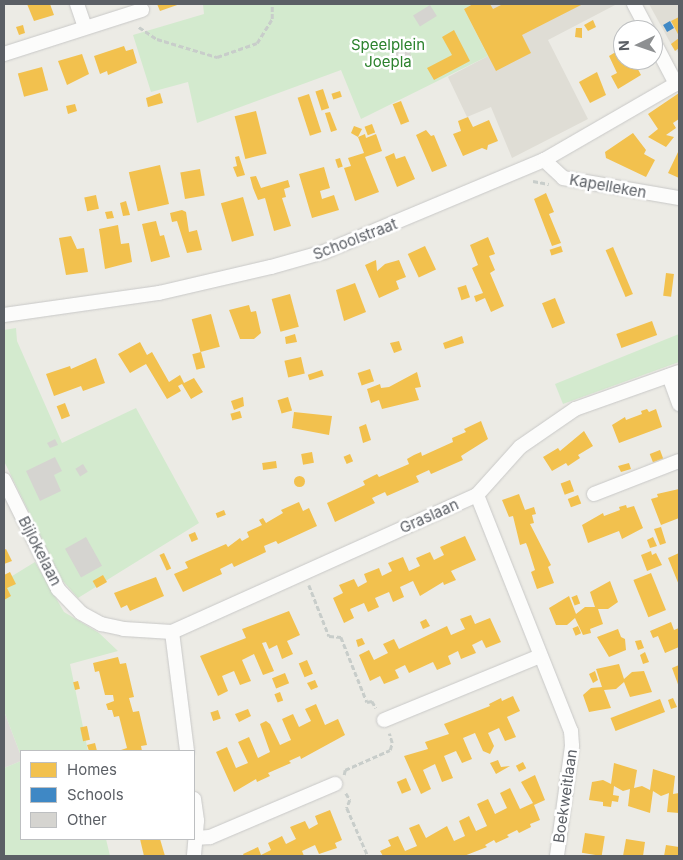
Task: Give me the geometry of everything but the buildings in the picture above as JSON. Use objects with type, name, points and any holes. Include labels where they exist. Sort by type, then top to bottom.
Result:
[{"type":"street","points":[[77,4],[85,27]]},
{"type":"street","points":[[634,4],[643,20]]},
{"type":"street","points":[[4,54],[142,10]]},
{"type":"street","points":[[663,57],[678,83]]},
{"type":"street","name":"Schoolstraat","points":[[4,315],[159,293],[271,268],[374,232],[544,160],[678,83]]},
{"type":"street","name":"Kapelleken","points":[[544,160],[563,178],[679,198]]},
{"type":"street","name":"Graslaan","points":[[172,632],[477,495],[520,447],[575,409],[674,374],[679,404]]},
{"type":"street","points":[[594,494],[679,461]]},
{"type":"street","name":"Bijlokelaan","points":[[4,480],[58,589],[81,613],[101,624],[124,629],[172,632]]},
{"type":"street","name":"Boekweitlaan","points":[[477,495],[571,731],[572,746],[554,855]]},
{"type":"street","points":[[172,632],[188,750]]},
{"type":"street","points":[[384,720],[540,656]]},
{"type":"street","points":[[196,838],[210,836],[338,784]]},
{"type":"street","points":[[194,856],[196,838],[195,818]]},
{"type":"path","points":[[123,16],[157,39],[203,55],[217,56],[257,43],[272,19],[272,4]]},
{"type":"path","points":[[507,176],[555,186],[563,178]]},
{"type":"path","points":[[304,572],[329,636],[341,637],[367,702],[372,700],[384,720],[392,743],[390,750],[346,770],[338,784],[350,800],[347,808],[368,856]]},
{"type":"shaded area","points":[[473,4],[617,4],[548,40],[588,119],[512,158],[491,107],[467,117],[448,77],[488,56],[464,9]]},
{"type":"shaded area","points":[[649,4],[679,4],[679,54],[663,29],[663,20],[658,20]]},
{"type":"shaded area","points":[[4,711],[20,753],[20,761],[4,768]]},
{"type":"green space","name":"Speelplein Joepla","points":[[203,4],[473,4],[464,9],[488,56],[361,119],[341,70],[197,123],[188,82],[151,92],[133,35],[204,14]]},
{"type":"green space","points":[[16,328],[17,341],[62,443],[136,408],[199,523],[78,598],[62,580],[4,461],[4,330]]},
{"type":"green space","points":[[679,334],[679,362],[563,404],[555,384]]},
{"type":"green space","points":[[35,562],[64,612],[99,633],[118,651],[70,664],[88,750],[20,750],[20,753],[4,711],[4,581]]},
{"type":"green space","points":[[20,761],[20,840],[106,840],[110,856],[4,856],[4,768]]}]
